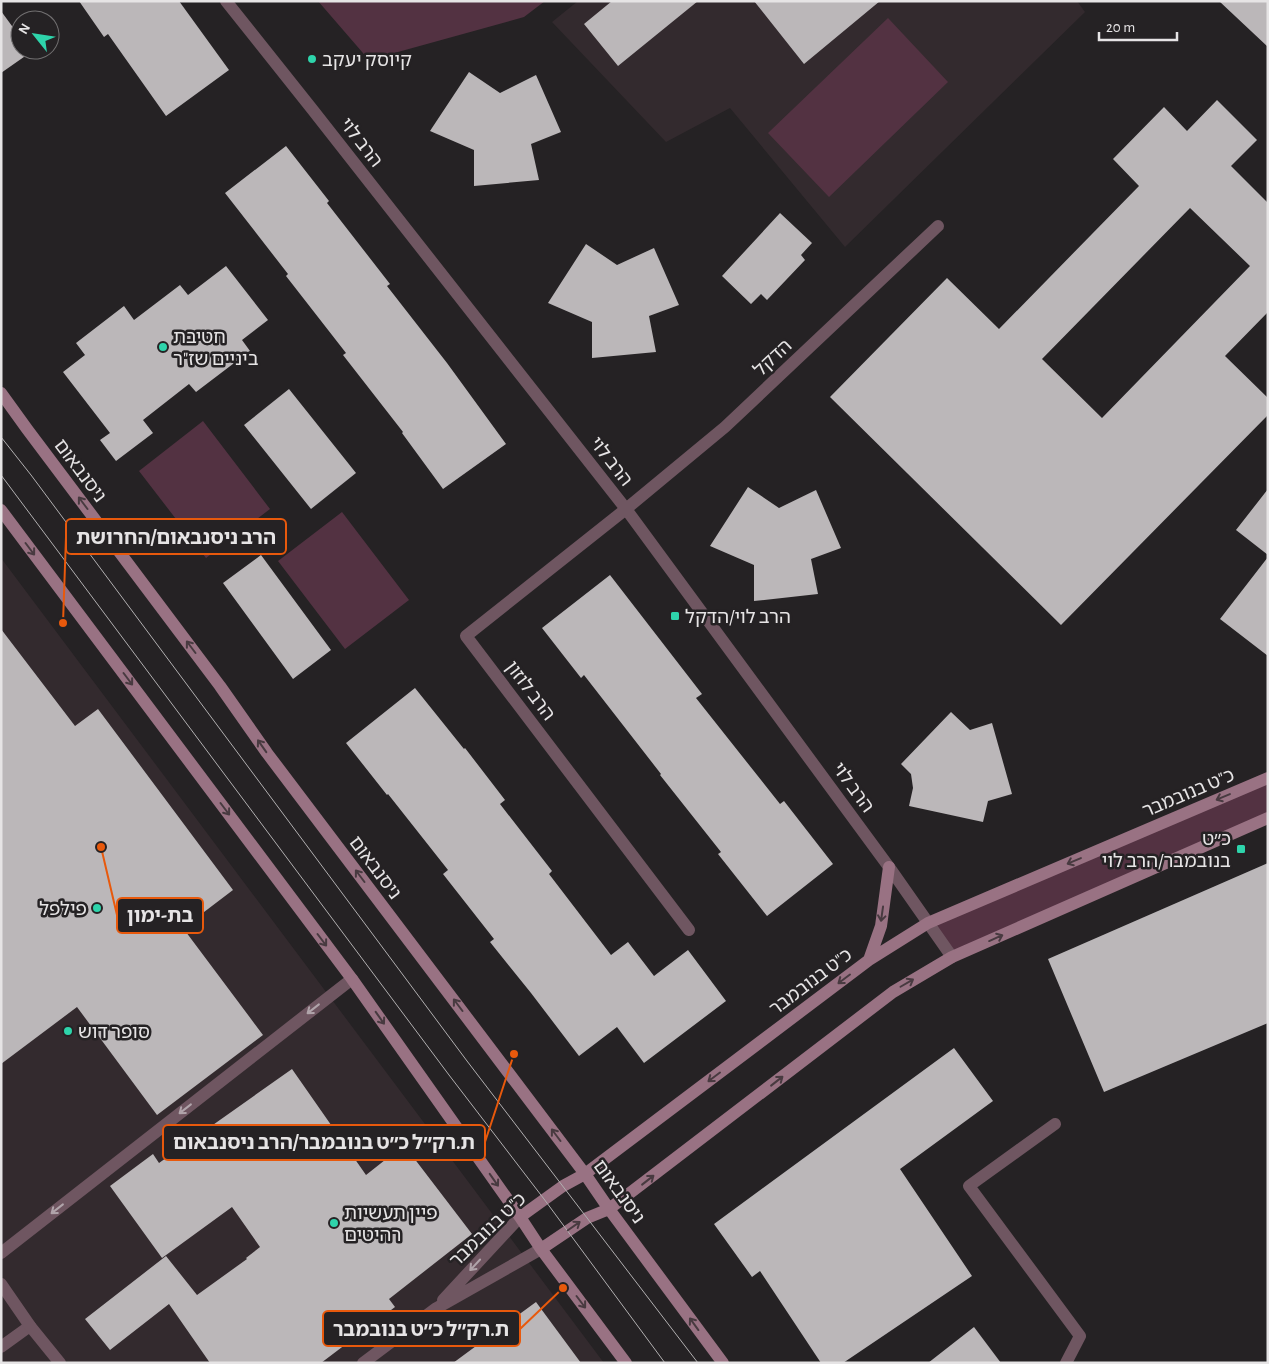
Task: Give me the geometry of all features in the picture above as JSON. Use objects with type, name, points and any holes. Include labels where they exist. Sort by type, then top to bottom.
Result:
[{"type":"main road","name":"ניסנבאום","points":[[2,396],[220,686],[267,753],[585,1174],[723,1363]]},
{"type":"main road","points":[[1,510],[352,979],[542,1249],[626,1363]]},
{"type":"main road","name":"כ\"ט בנובמבר","points":[[520,1217],[563,1186],[585,1174],[869,960],[928,923],[1268,778]]},
{"type":"main road","name":"כ\"ט בנובמבר","points":[[542,1249],[587,1218],[609,1209],[893,992],[952,957],[1268,818]]},
{"type":"main road","points":[[869,960],[881,926],[889,867]]},
{"type":"street","name":"הרב לוי","points":[[226,1],[626,509],[889,867],[952,957]]},
{"type":"street","name":"הדקל","points":[[626,509],[725,426],[938,226]]},
{"type":"street","name":"הרב לוזון","points":[[626,509],[466,636],[689,930]]},
{"type":"street","points":[[1,1252],[352,979]]},
{"type":"street","points":[[1055,1124],[969,1186],[1080,1336],[1066,1363]]},
{"type":"street","name":"כ\"ט בנובמבר","points":[[435,1309],[520,1217]]},
{"type":"street","name":"כ\"ט בנובמבר","points":[[363,1363],[435,1309],[542,1249]]},
{"type":"street","points":[[1,1284],[30,1326],[60,1363]]},
{"type":"street","points":[[1,1347],[30,1326]]},
{"type":"shaded area","points":[[318,1],[545,1],[524,17],[369,60]]},
{"type":"shaded area","points":[[578,1],[1077,1],[1085,12],[845,247],[730,108],[666,142],[552,22]]},
{"type":"shaded area","points":[[888,18],[948,82],[829,197],[768,133]]},
{"type":"shaded area","points":[[203,421],[270,509],[206,558],[139,471]]},
{"type":"shaded area","points":[[342,512],[409,600],[345,649],[278,561]]},
{"type":"shaded area","points":[[1,558],[604,1363],[1,1363]]},
{"type":"shaded area","points":[[1268,778],[1268,818],[952,957],[928,923]]},
{"type":"building","points":[[79,1],[179,1],[229,70],[166,116],[108,34],[104,37]]},
{"type":"building","points":[[612,1],[698,1],[618,66],[584,24]]},
{"type":"building","points":[[754,1],[880,1],[804,64]]},
{"type":"building","points":[[1219,1],[1268,1],[1268,47]]},
{"type":"building","points":[[1,11],[10,23],[10,60],[20,60],[1,73]]},
{"type":"building","points":[[469,72],[500,93],[536,75],[561,132],[531,144],[539,180],[474,186],[474,150],[430,131]]},
{"type":"building","points":[[1217,100],[1257,140],[1231,166],[1268,203],[1268,312],[1225,356],[1268,398],[1268,415],[1061,625],[830,397],[947,278],[999,329],[1139,186],[1113,159],[1164,107],[1187,131]],"holes":[[[1190,208],[1250,266],[1102,418],[1042,359]]]},
{"type":"building","points":[[286,146],[329,201],[327,203],[390,284],[387,286],[447,363],[506,444],[443,489],[403,432],[343,355],[346,353],[286,276],[288,274],[225,193]]},
{"type":"building","points":[[780,213],[812,243],[801,255],[805,260],[767,300],[761,294],[751,304],[722,276]]},
{"type":"building","points":[[586,244],[617,265],[654,248],[679,305],[649,316],[656,352],[592,358],[592,322],[548,303]]},
{"type":"building","name":"חטיבת ביניים שז\"ר","points":[[226,266],[268,320],[242,340],[250,351],[196,392],[189,384],[143,420],[153,433],[116,461],[100,440],[110,433],[63,372],[85,355],[76,343],[124,306],[134,320],[180,285],[188,295]]},
{"type":"building","points":[[289,389],[356,473],[311,509],[244,425]]},
{"type":"building","points":[[748,487],[779,508],[816,490],[841,548],[811,559],[818,594],[754,601],[754,565],[710,546]]},
{"type":"building","points":[[1268,489],[1268,555],[1236,530]]},
{"type":"building","points":[[261,555],[331,650],[293,679],[223,583]]},
{"type":"building","points":[[1268,557],[1268,656],[1220,619]]},
{"type":"building","points":[[610,575],[702,694],[696,698],[780,804],[784,801],[833,864],[767,916],[718,854],[721,852],[584,675],[581,678],[542,628]]},
{"type":"building","points":[[1,629],[75,726],[98,709],[233,890],[183,928],[263,1035],[157,1115],[77,1007],[1,1064]]},
{"type":"building","points":[[415,688],[505,800],[500,804],[552,871],[549,874],[611,955],[628,942],[654,976],[688,950],[726,1001],[644,1063],[617,1027],[579,1056],[490,942],[494,939],[443,874],[448,870],[346,743]]},
{"type":"building","points":[[951,712],[970,730],[992,723],[1012,794],[988,801],[983,822],[909,806],[913,788],[911,774],[901,764]]},
{"type":"building","points":[[1268,863],[1268,1023],[1104,1092],[1048,959]]},
{"type":"building","points":[[954,1048],[993,1101],[900,1169],[972,1276],[843,1363],[821,1363],[760,1271],[752,1277],[714,1224]]},
{"type":"building","points":[[292,1069],[366,1175],[404,1145],[472,1234],[389,1299],[395,1307],[321,1363],[210,1363],[169,1304],[110,1350],[85,1319],[166,1256],[197,1295],[247,1259],[260,1247],[232,1207],[162,1258],[110,1186],[153,1154],[159,1163]]},
{"type":"building","points":[[536,1302],[581,1363],[453,1363]]},
{"type":"building","points":[[974,1327],[1001,1363],[928,1363]]},
{"type":"tram line","points":[[1,437],[467,1061],[698,1363]]},
{"type":"tram line","points":[[1,475],[665,1363]]},
{"type":"place","name":"קיוסק יעקב","points":[[312,59]]},
{"type":"place","name":"חטיבת ביניים שז\"ר","points":[[163,347]]},
{"type":"place","name":"הרב לוי/הדקל","points":[[675,616]]},
{"type":"place","name":"הרב ניסנבאום/החרושת","points":[[63,623]]},
{"type":"place","name":"בת-ימון","points":[[101,847]]},
{"type":"place","name":"כ״ט בנובמבר/הרב לוי","points":[[1241,849]]},
{"type":"place","name":"פילפל","points":[[97,908]]},
{"type":"place","name":"סופר דוש","points":[[68,1031]]},
{"type":"place","name":"ת.רק״ל כ״ט בנובמבר/הרב ניסנבאום","points":[[514,1054]]},
{"type":"place","name":"פיין תעשיות רהיטים","points":[[334,1223]]},
{"type":"place","name":"ת.רק״ל כ״ט בנובמבר","points":[[563,1288]]}]
